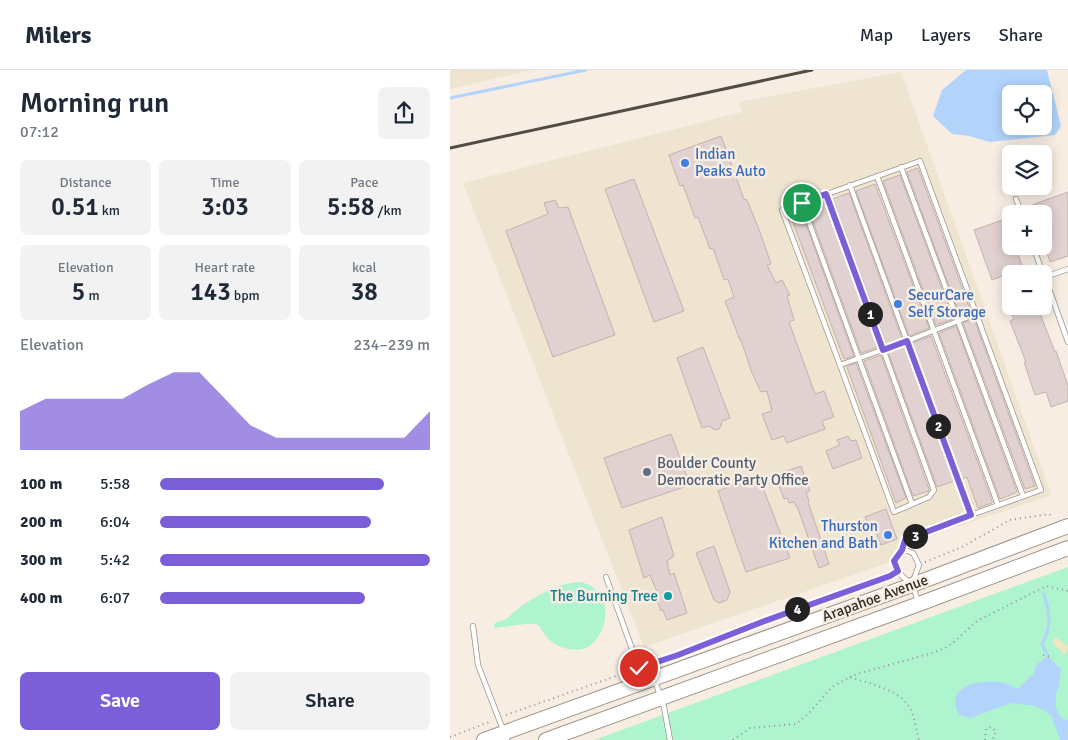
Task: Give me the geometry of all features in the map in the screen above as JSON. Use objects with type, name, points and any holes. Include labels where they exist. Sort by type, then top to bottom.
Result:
[{"type":"main road","name":"Arapahoe Avenue","points":[[484,740],[506,736],[654,678],[1068,526]]},
{"type":"main road","name":"Arapahoe Avenue","points":[[546,740],[1068,548]]},
{"type":"lane","points":[[826,194],[934,490],[929,497],[894,512],[782,210],[826,194],[850,186],[901,167],[920,161],[1041,490],[905,540],[902,550],[894,561],[900,576],[912,584]]},
{"type":"lane","points":[[901,167],[1023,496]]},
{"type":"lane","points":[[877,176],[998,505]]},
{"type":"lane","points":[[850,186],[971,515]]},
{"type":"lane","points":[[1016,199],[1018,205]]},
{"type":"lane","points":[[802,203],[912,504]]},
{"type":"lane","points":[[1052,273],[1068,269]]},
{"type":"lane","points":[[1052,297],[1068,342]]},
{"type":"lane","points":[[840,365],[976,314]]},
{"type":"lane","points":[[902,550],[913,553],[918,565],[912,584],[919,604]]},
{"type":"lane","points":[[606,576],[639,668],[654,678],[664,707],[670,740]]},
{"type":"lane","points":[[473,626],[478,664],[506,736]]},
{"type":"path","points":[[918,565],[962,547],[1010,520],[1049,514],[1050,516]]},
{"type":"path","points":[[450,737],[678,655],[769,619],[890,576],[898,571]]},
{"type":"path","points":[[733,740],[750,728],[796,724],[809,713],[832,687],[850,677],[943,649],[977,621],[1046,586],[1068,591]]},
{"type":"path","points":[[1043,655],[1051,657]]},
{"type":"path","points":[[850,677],[899,695],[910,709],[919,740]]},
{"type":"path","points":[[985,740],[986,729],[991,727],[996,731],[993,740]]},
{"type":"shaded area","points":[[450,70],[532,70],[450,89]]},
{"type":"shaded area","points":[[901,72],[1051,495],[901,546],[905,557],[644,647],[463,183],[742,112],[739,102]]},
{"type":"green space","points":[[1068,567],[1068,740],[594,740]]},
{"type":"green space","points":[[580,582],[596,589],[604,602],[605,610],[605,618],[600,634],[588,647],[572,650],[562,647],[548,639],[539,626],[535,624],[495,628],[495,623],[506,619],[537,596],[563,585]]},
{"type":"sand","points":[[1054,638],[1068,646],[1067,653],[1063,654],[1054,645]]},
{"type":"water","points":[[966,70],[1047,70],[1051,85],[1002,85],[1002,135],[1052,135],[1052,90],[1061,126],[1055,135],[990,142],[969,136],[952,134],[933,116],[942,90]]},
{"type":"water","points":[[1048,656],[1061,669],[1056,694],[1056,708],[1061,718],[1068,720],[1068,740],[1060,740],[1051,715],[1035,706],[1013,703],[971,718],[959,715],[955,704],[956,696],[966,686],[982,682],[998,682],[1018,689],[1033,674],[1037,664]]},
{"type":"building","points":[[721,136],[744,199],[747,200],[760,232],[771,264],[767,265],[776,283],[782,280],[790,295],[787,296],[794,320],[789,322],[815,394],[824,391],[834,417],[822,421],[825,429],[787,443],[784,436],[772,440],[762,414],[772,411],[767,391],[761,392],[752,373],[725,301],[734,297],[728,279],[724,280],[713,248],[710,249],[698,217],[695,218],[683,185],[680,186],[669,155]]},
{"type":"building","points":[[918,168],[971,312],[960,316],[907,172]]},
{"type":"building","points":[[900,175],[953,319],[936,325],[883,181]]},
{"type":"building","points":[[634,179],[684,311],[654,322],[605,189]]},
{"type":"building","points":[[875,184],[929,328],[909,336],[856,191]]},
{"type":"building","points":[[1068,192],[1068,256],[1050,262],[1048,255],[1052,255],[1052,205],[1032,205]]},
{"type":"building","points":[[849,193],[902,339],[886,344],[833,199]]},
{"type":"building","points":[[555,200],[559,208],[568,207],[615,335],[553,357],[506,231],[548,214],[544,203]]},
{"type":"building","points":[[825,202],[878,347],[861,353],[808,208]]},
{"type":"building","points":[[801,211],[854,356],[844,359],[790,214]]},
{"type":"building","points":[[1002,220],[1002,255],[1018,255],[1022,265],[1002,265],[1002,276],[992,280],[974,230]]},
{"type":"building","points":[[1012,315],[1041,315],[1068,386],[1068,401],[1051,407],[1046,392],[1035,395],[1024,362],[1026,362],[1010,321],[1014,319]]},
{"type":"building","points":[[974,319],[1035,486],[1025,489],[963,323]]},
{"type":"building","points":[[956,326],[1017,492],[1000,499],[939,333]]},
{"type":"building","points":[[931,336],[992,501],[992,503],[978,508],[967,477],[962,479],[912,343]]},
{"type":"building","points":[[905,346],[954,481],[937,487],[888,352]]},
{"type":"building","points":[[703,347],[730,418],[722,421],[718,430],[709,426],[702,428],[677,358]]},
{"type":"building","points":[[881,355],[929,489],[929,491],[913,496],[864,361]]},
{"type":"building","points":[[856,363],[906,498],[896,503],[847,367]]},
{"type":"building","name":"Boulder County Democratic Party Office","points":[[671,434],[690,485],[622,508],[604,458]]},
{"type":"building","points":[[848,436],[851,441],[856,440],[862,458],[833,469],[826,451],[840,445],[837,440]]},
{"type":"building","points":[[801,466],[810,491],[806,492],[808,502],[829,564],[819,568],[797,506],[794,502],[789,503],[787,498],[784,499],[775,475]]},
{"type":"building","points":[[758,475],[790,558],[746,572],[718,491]]},
{"type":"building","points":[[886,509],[897,539],[881,545],[873,524],[869,526],[865,517]]},
{"type":"building","points":[[662,517],[674,556],[667,561],[670,575],[674,573],[687,613],[667,620],[663,610],[661,611],[654,593],[657,592],[650,575],[644,578],[629,530]]},
{"type":"building","points":[[714,546],[730,592],[727,600],[719,603],[714,600],[696,553]]},
{"type":"waterway","points":[[450,98],[586,70]]},
{"type":"waterway","points":[[1044,594],[1048,607],[1049,625],[1042,644],[1048,656]]},
{"type":"railway","points":[[450,148],[812,70]]},
{"type":"place","name":"Indian Peaks Auto","points":[[685,163]]},
{"type":"place","name":"SecurCare Self Storage","points":[[898,304]]},
{"type":"place","name":"Boulder County Democratic Party Office","points":[[647,472]]},
{"type":"place","name":"Thurston Kitchen and Bath","points":[[888,535]]},
{"type":"place","name":"The Burning Tree","points":[[668,596]]},
{"type":"route","points":[[639,668],[890,576],[898,571],[894,561],[902,550],[905,540],[971,515],[907,341],[883,350],[826,194],[802,203]]}]
